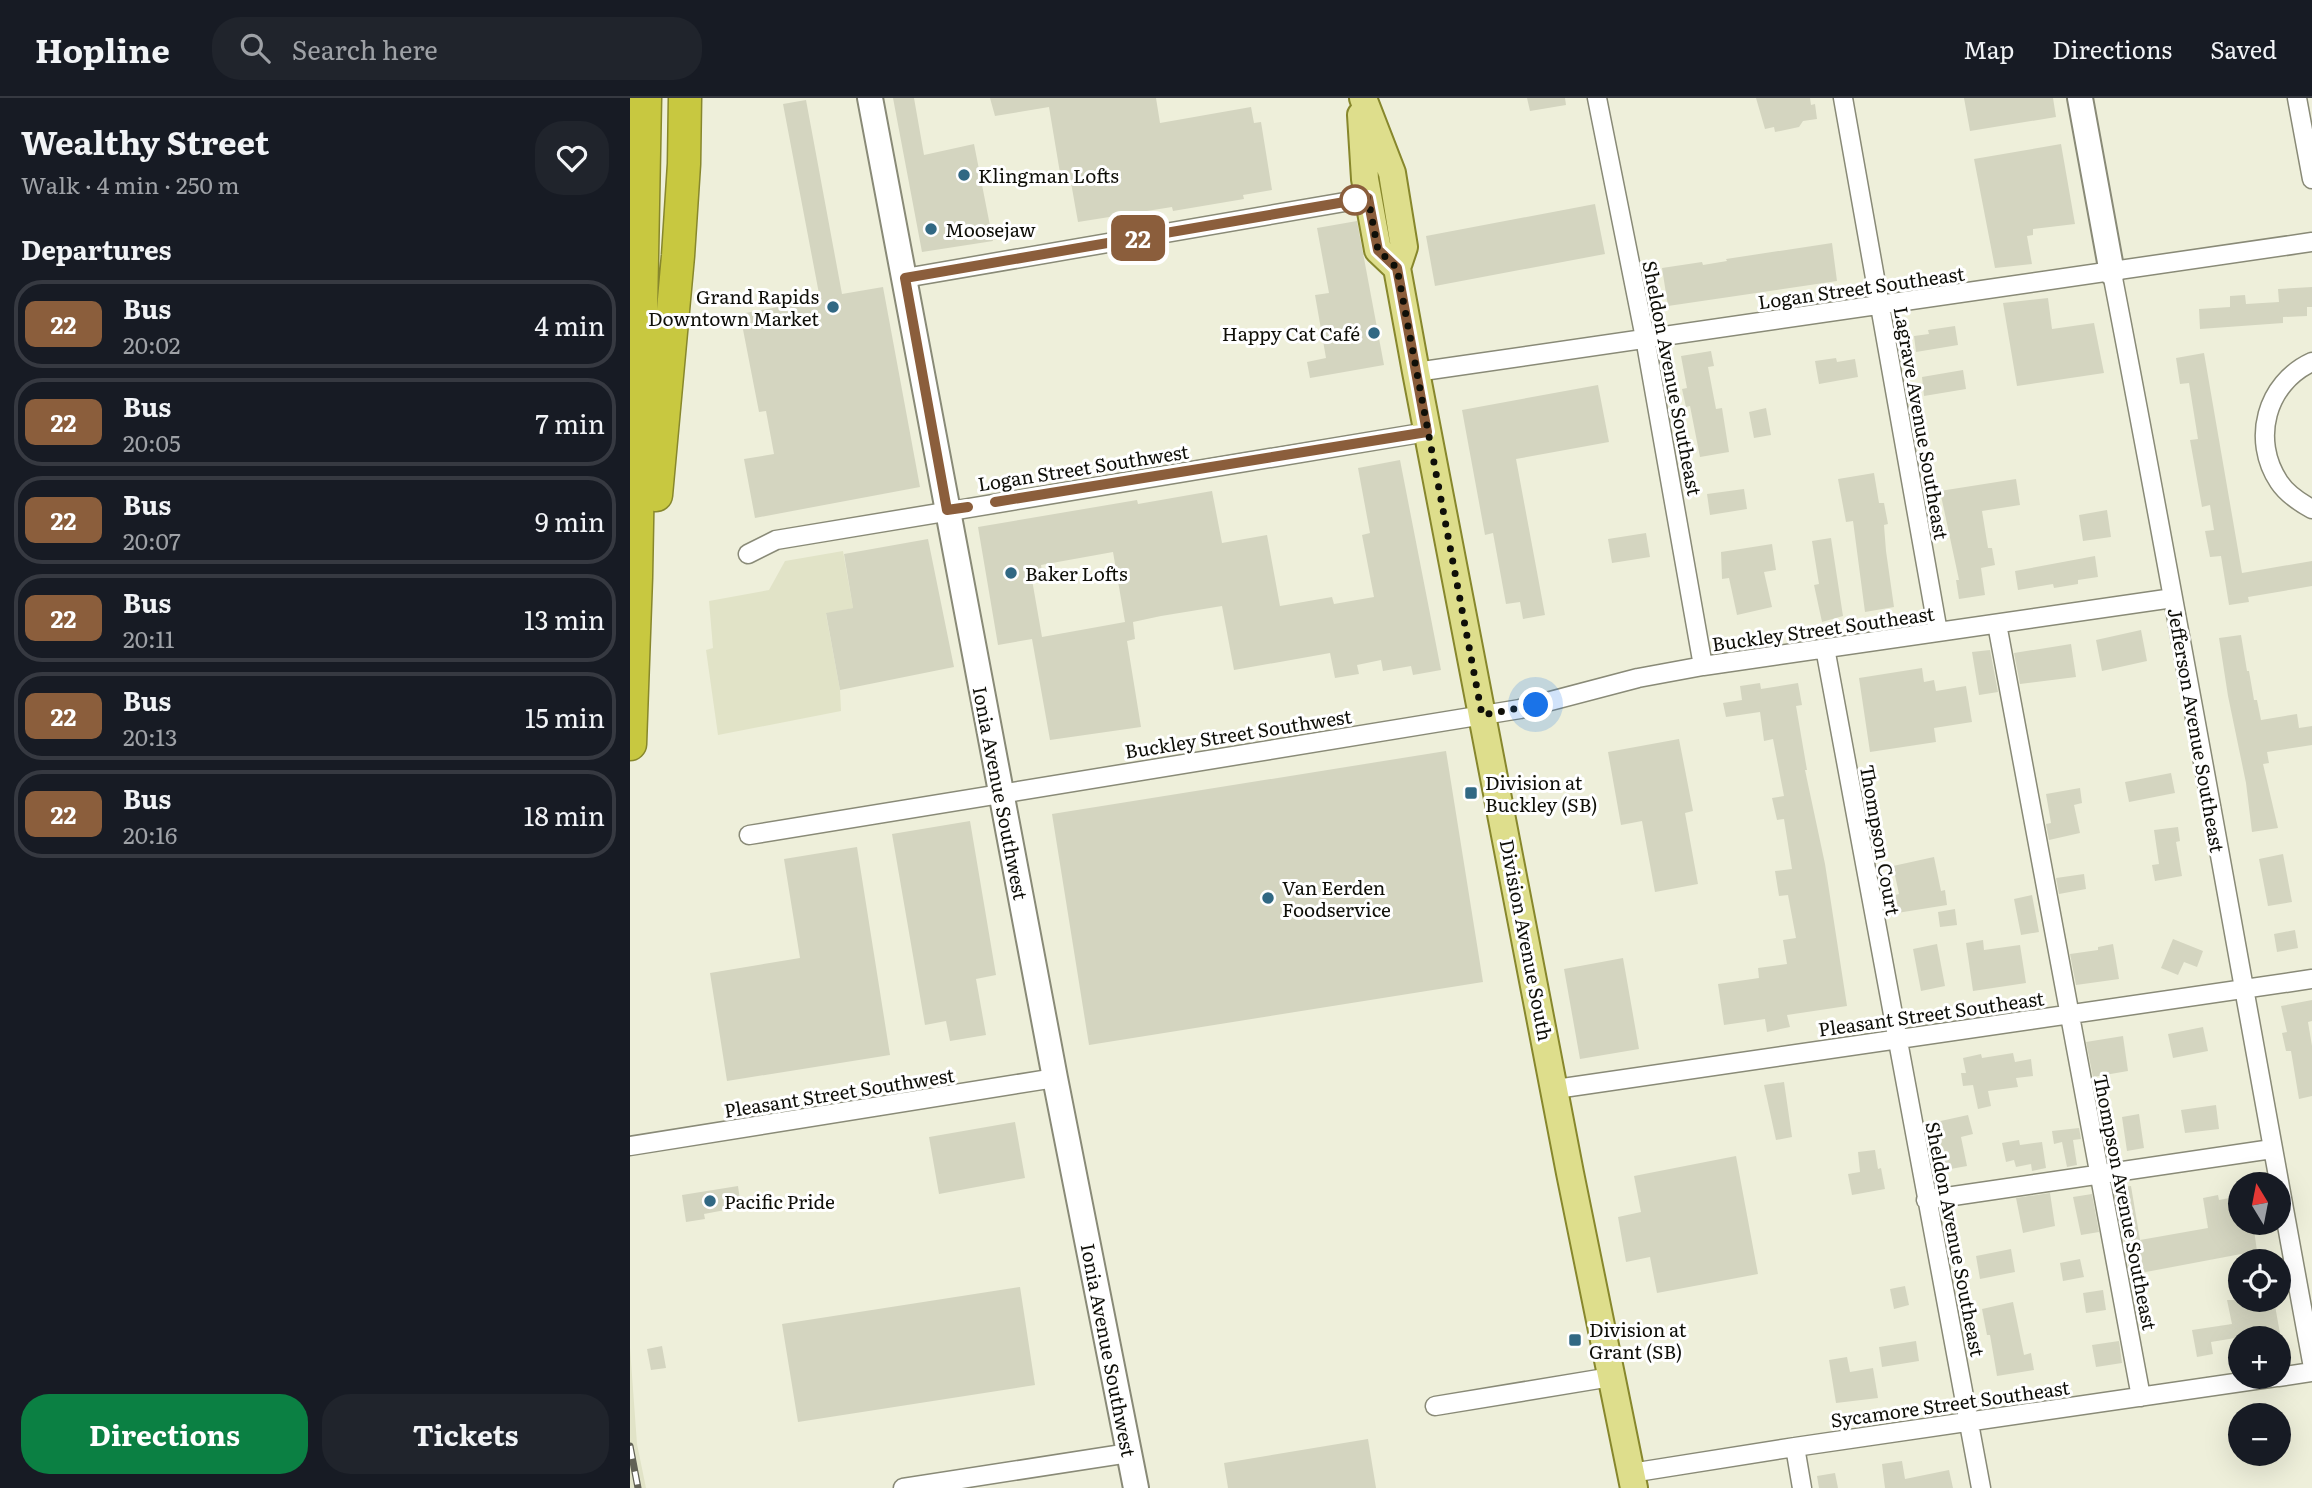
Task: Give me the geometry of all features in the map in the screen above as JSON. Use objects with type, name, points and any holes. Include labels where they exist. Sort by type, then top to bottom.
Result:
[{"type":"highway","points":[[630,744],[636,577],[645,98]]},
{"type":"highway","points":[[635,617],[658,480],[683,177],[685,98]]},
{"type":"highway","points":[[630,534],[636,577]]},
{"type":"main road","name":"Division Avenue South","points":[[1361,98],[1364,178],[1378,250],[1397,268]]},
{"type":"main road","name":"Division Avenue South","points":[[1361,98],[1392,173],[1405,247],[1397,268],[1427,432],[1632,1480]]},
{"type":"street","name":"Ionia Avenue Southwest","points":[[870,98],[1055,1078],[1136,1488]]},
{"type":"street","name":"Sheldon Avenue Southeast","points":[[1597,98],[1645,338],[1703,666]]},
{"type":"street","name":"Lagrave Avenue Southeast","points":[[1843,98],[1938,632]]},
{"type":"street","name":"Jefferson Avenue Southeast","points":[[2080,98],[2210,810],[2246,989],[2272,1149],[2312,1362]]},
{"type":"street","points":[[2297,98],[2312,179]]},
{"type":"street","points":[[905,278],[1368,198]]},
{"type":"street","name":"Logan Street Southeast","points":[[1416,372],[2312,242]]},
{"type":"street","points":[[2312,362],[2285,381],[2272,400],[2265,421],[2264,444],[2269,465],[2280,484],[2295,499],[2312,509]]},
{"type":"street","name":"Logan Street Southwest","points":[[748,554],[776,540],[1427,432]]},
{"type":"street","name":"Buckley Street Southeast","points":[[1482,715],[1520,709],[1638,678],[1703,666],[2173,598]]},
{"type":"street","points":[[1997,624],[2069,1014]]},
{"type":"street","name":"Thompson Court","points":[[1825,648],[1897,1039]]},
{"type":"street","name":"Buckley Street Southwest","points":[[1001,793],[1482,715]]},
{"type":"street","points":[[749,835],[1001,793]]},
{"type":"street","name":"Pleasant Street Southeast","points":[[1556,1089],[2312,979]]},
{"type":"street","name":"Thompson Avenue Southeast","points":[[2069,1014],[2141,1397]]},
{"type":"street","name":"Sheldon Avenue Southeast","points":[[1897,1039],[1981,1488]]},
{"type":"street","name":"Pleasant Street Southwest","points":[[630,1146],[1055,1078]]},
{"type":"street","points":[[1926,1200],[2272,1149]]},
{"type":"street","name":"Sycamore Street Southeast","points":[[2291,1375],[2312,1372]]},
{"type":"street","points":[[1435,1406],[1611,1377]]},
{"type":"street","name":"Sycamore Street Southeast","points":[[1632,1480],[1794,1447],[2228,1384]]},
{"type":"street","points":[[1794,1447],[1802,1488]]},
{"type":"street","points":[[904,1488],[1129,1453]]},
{"type":"shaded area","points":[[843,551],[853,608],[826,614],[840,690],[841,711],[718,735],[706,650],[713,648],[709,601],[769,590],[785,561]]},
{"type":"shaded area","points":[[630,1348],[637,1444],[646,1488],[630,1488]]},
{"type":"building","name":"Klingman Lofts","points":[[893,98],[914,98],[924,155],[974,144],[993,241],[922,252]]},
{"type":"building","points":[[990,98],[1156,98],[1160,123],[1251,107],[1254,123],[1261,122],[1272,190],[1243,195],[1244,199],[1173,211],[1172,207],[1078,222],[1070,177],[1061,179],[1049,107],[995,116]]},
{"type":"building","points":[[1527,98],[1565,98],[1566,105],[1530,111]]},
{"type":"building","points":[[1756,98],[1810,98],[1811,105],[1815,104],[1817,119],[1803,121],[1799,127],[1775,132],[1774,127],[1765,129]]},
{"type":"building","points":[[1964,98],[2053,98],[2056,117],[1970,131]]},
{"type":"building","name":"Grand Rapids Downtown Market","points":[[806,100],[842,294],[883,287],[920,487],[755,518],[744,459],[774,454],[766,411],[759,412],[740,314],[820,299],[783,104]]},
{"type":"building","points":[[2061,144],[2075,224],[2033,229],[2033,235],[2027,236],[2032,264],[1995,268],[1974,159]]},
{"type":"building","points":[[1595,204],[1605,254],[1435,286],[1426,236]]},
{"type":"building","points":[[1357,221],[1384,365],[1310,378],[1307,362],[1326,358],[1315,295],[1329,293],[1317,228]]},
{"type":"building","points":[[1832,243],[1837,281],[1668,306],[1662,268],[1702,262],[1703,265]]},
{"type":"building","points":[[2312,287],[2312,307],[2307,307],[2307,316],[2283,317],[2283,323],[2200,329],[2199,309],[2230,307],[2230,296],[2245,295],[2246,304],[2279,302],[2278,289]]},
{"type":"building","points":[[2048,298],[2052,329],[2094,323],[2104,373],[2017,386],[2003,303]]},
{"type":"building","points":[[1955,326],[1958,345],[1916,352],[1914,336],[1929,334],[1928,330]]},
{"type":"building","points":[[1711,351],[1714,366],[1708,367],[1716,409],[1722,408],[1729,452],[1700,457],[1690,406],[1686,407],[1682,389],[1687,388],[1681,356]]},
{"type":"building","points":[[2204,353],[2242,573],[2312,561],[2312,586],[2248,597],[2249,602],[2229,605],[2221,556],[2210,557],[2205,531],[2214,530],[2210,505],[2202,507],[2190,440],[2198,439],[2189,383],[2180,384],[2176,358]]},
{"type":"building","points":[[1836,358],[1837,362],[1855,359],[1858,377],[1819,384],[1815,361]]},
{"type":"building","points":[[1963,370],[1966,389],[1924,396],[1922,377]]},
{"type":"building","points":[[1598,385],[1609,442],[1516,459],[1545,615],[1523,619],[1520,602],[1506,604],[1493,533],[1485,535],[1462,410]]},
{"type":"building","points":[[1766,408],[1771,435],[1754,438],[1749,412]]},
{"type":"building","points":[[1400,460],[1441,670],[1413,675],[1411,666],[1383,671],[1381,660],[1357,665],[1359,674],[1335,678],[1330,653],[1234,670],[1222,606],[1161,616],[1133,622],[1135,639],[1127,641],[1141,727],[1050,740],[1032,639],[998,645],[978,527],[1137,500],[1138,504],[1212,491],[1222,543],[1267,535],[1280,606],[1332,597],[1334,604],[1374,597],[1362,535],[1370,533],[1358,468]],"holes":[[[1113,552],[1125,622],[1042,637],[1031,574],[1042,572],[1041,565]]]},
{"type":"building","points":[[1874,473],[1879,503],[1884,503],[1888,524],[1884,525],[1894,607],[1865,612],[1853,521],[1846,522],[1838,479]]},
{"type":"building","points":[[2016,479],[2020,505],[1982,511],[1988,548],[1992,548],[1995,565],[1981,568],[1985,595],[1959,599],[1956,580],[1959,580],[1940,491]]},
{"type":"building","points":[[1744,489],[1747,509],[1710,515],[1707,494]]},
{"type":"building","points":[[2107,510],[2111,537],[2083,541],[2079,515]]},
{"type":"building","points":[[1646,533],[1650,557],[1612,563],[1608,539]]},
{"type":"building","points":[[1831,538],[1843,616],[1822,622],[1814,585],[1819,584],[1812,541]]},
{"type":"building","points":[[928,539],[954,667],[840,690],[826,613],[853,608],[844,554]]},
{"type":"building","points":[[1772,544],[1776,570],[1764,572],[1772,607],[1737,615],[1729,578],[1722,579],[1721,552]]},
{"type":"building","points":[[2095,556],[2098,577],[2054,588],[2053,584],[2018,590],[2015,571]]},
{"type":"building","points":[[2141,630],[2147,661],[2102,671],[2096,640]]},
{"type":"building","points":[[2241,635],[2247,671],[2261,720],[2297,714],[2299,728],[2312,726],[2312,745],[2267,752],[2269,763],[2263,764],[2278,828],[2252,832],[2246,783],[2219,638]]},
{"type":"building","points":[[2071,644],[2076,677],[2020,684],[2014,653]]},
{"type":"building","points":[[1990,650],[1998,692],[1979,695],[1972,652]]},
{"type":"building","points":[[1922,668],[1924,682],[1934,680],[1936,691],[1966,686],[1972,722],[1934,728],[1936,742],[1870,752],[1859,678]]},
{"type":"building","points":[[1760,683],[1761,689],[1798,683],[1802,705],[1796,706],[1805,770],[1825,864],[1847,1006],[1787,1015],[1790,1027],[1767,1032],[1765,1019],[1724,1025],[1718,984],[1759,978],[1758,968],[1787,964],[1783,940],[1796,938],[1788,895],[1779,896],[1775,871],[1792,869],[1784,819],[1777,820],[1772,798],[1784,796],[1773,739],[1764,741],[1760,712],[1726,717],[1723,703],[1742,700],[1740,686]]},
{"type":"building","points":[[1679,739],[1693,811],[1685,813],[1698,884],[1655,892],[1642,821],[1621,825],[1608,752]]},
{"type":"building","name":"Van Eerden Foodservice","points":[[1446,751],[1483,982],[1089,1045],[1052,814]]},
{"type":"building","points":[[2171,773],[2175,793],[2129,802],[2125,782]]},
{"type":"building","points":[[2080,788],[2082,803],[2074,805],[2080,833],[2049,840],[2046,824],[2051,823],[2046,794]]},
{"type":"building","points":[[970,821],[996,975],[976,979],[986,1035],[950,1041],[946,1021],[925,1025],[892,834]]},
{"type":"building","points":[[2178,827],[2180,841],[2176,842],[2182,876],[2155,881],[2152,865],[2159,864],[2154,830]]},
{"type":"building","points":[[857,847],[890,1055],[727,1081],[710,973],[800,958],[784,859]]},
{"type":"building","points":[[2283,854],[2292,902],[2268,906],[2259,859]]},
{"type":"building","points":[[1934,857],[1941,891],[1945,890],[1947,905],[1897,913],[1895,895],[1899,894],[1893,866]]},
{"type":"building","points":[[2084,874],[2086,889],[2059,894],[2056,878]]},
{"type":"building","points":[[2032,895],[2039,932],[2021,935],[2014,899]]},
{"type":"building","points":[[1955,909],[1957,925],[1940,927],[1938,912]]},
{"type":"building","points":[[2295,930],[2298,948],[2277,952],[2274,934]]},
{"type":"building","points":[[2173,939],[2203,951],[2197,967],[2184,962],[2178,975],[2161,968]]},
{"type":"building","points":[[1983,940],[1984,950],[2020,945],[2026,983],[1973,991],[1966,943]]},
{"type":"building","points":[[1937,944],[1945,986],[1921,991],[1913,949]]},
{"type":"building","points":[[2113,944],[2119,979],[2076,985],[2070,954],[2098,950],[2098,947]]},
{"type":"building","points":[[1623,958],[1639,1049],[1580,1059],[1564,969]]},
{"type":"building","points":[[2312,1000],[2312,1021],[2308,1022],[2312,1046],[2312,1096],[2299,1099],[2291,1051],[2286,1051],[2282,1033],[2287,1032],[2281,1006]]},
{"type":"building","points":[[2203,1027],[2208,1051],[2173,1058],[2168,1034]]},
{"type":"building","points":[[2123,1036],[2128,1071],[2093,1077],[2086,1042]]},
{"type":"building","points":[[2013,1053],[2015,1062],[2031,1059],[2033,1076],[2016,1078],[2018,1087],[1988,1091],[1991,1106],[1978,1109],[1973,1085],[1963,1086],[1961,1073],[1966,1073],[1963,1058],[1981,1054],[1982,1058]]},
{"type":"building","points":[[1784,1082],[1792,1137],[1776,1140],[1764,1085]]},
{"type":"building","points":[[2216,1105],[2219,1129],[2185,1133],[2181,1110]]},
{"type":"building","points":[[2139,1114],[2144,1148],[2127,1151],[2122,1117]]},
{"type":"building","points":[[1968,1115],[1973,1134],[1961,1137],[1967,1166],[1945,1170],[1936,1122]]},
{"type":"building","points":[[1015,1122],[1025,1178],[939,1194],[929,1137]]},
{"type":"building","points":[[2079,1128],[2081,1139],[2073,1140],[2077,1165],[2067,1167],[2062,1142],[2054,1144],[2052,1131]]},
{"type":"building","points":[[2019,1140],[2020,1145],[2042,1142],[2046,1168],[2032,1171],[2031,1164],[2016,1167],[2014,1160],[2006,1162],[2002,1143]]},
{"type":"building","points":[[1875,1150],[1885,1189],[1852,1195],[1848,1174],[1860,1172],[1858,1152]]},
{"type":"building","points":[[1736,1156],[1758,1274],[1657,1293],[1650,1257],[1626,1262],[1618,1217],[1641,1212],[1634,1176]]},
{"type":"building","points":[[738,1186],[741,1207],[704,1214],[705,1219],[686,1222],[682,1195]]},
{"type":"building","points":[[2131,1186],[2140,1240],[2208,1228],[2203,1198],[2218,1195],[2219,1200],[2228,1198],[2228,1236],[2255,1236],[2257,1249],[2228,1249],[2228,1256],[2130,1275],[2114,1188]]},
{"type":"building","points":[[2050,1193],[2055,1226],[2023,1233],[2016,1198]]},
{"type":"building","points":[[2092,1194],[2099,1232],[2081,1235],[2073,1197]]},
{"type":"building","points":[[2011,1249],[2015,1272],[1980,1279],[1976,1256]]},
{"type":"building","points":[[2080,1259],[2084,1277],[2063,1281],[2060,1263]]},
{"type":"building","points":[[1905,1286],[1909,1305],[1894,1309],[1890,1289]]},
{"type":"building","points":[[1020,1287],[1035,1385],[798,1422],[782,1324]]},
{"type":"building","points":[[2103,1290],[2106,1310],[2086,1313],[2083,1293]]},
{"type":"building","points":[[2013,1302],[2024,1355],[2031,1353],[2034,1370],[1997,1376],[1990,1335],[1987,1335],[1982,1309]]},
{"type":"building","points":[[2230,1312],[2276,1312],[2279,1326],[2228,1326],[2228,1339],[2211,1342],[2213,1354],[2197,1357],[2192,1330],[2232,1324]]},
{"type":"building","points":[[1916,1341],[1919,1361],[1882,1367],[1879,1347]]},
{"type":"building","points":[[2119,1341],[2122,1363],[2096,1367],[2092,1345]]},
{"type":"building","points":[[662,1346],[666,1368],[651,1370],[647,1349]]},
{"type":"building","points":[[1847,1357],[1850,1372],[1873,1368],[1878,1398],[1836,1403],[1829,1360]]},
{"type":"building","points":[[1368,1439],[1376,1488],[1228,1488],[1224,1463]]},
{"type":"building","points":[[1902,1461],[1905,1479],[1949,1470],[1953,1488],[1885,1488],[1882,1464]]},
{"type":"building","points":[[1835,1473],[1838,1488],[1819,1488],[1817,1476]]},
{"type":"railway","points":[[630,1446],[638,1488]]},
{"type":"bus line","name":"22","points":[[968,507],[947,510],[905,278],[1368,198],[1378,250],[1397,268],[1427,432],[995,502]]},
{"type":"place","name":"Klingman Lofts","points":[[964,175]]},
{"type":"place","name":"Moosejaw","points":[[931,229]]},
{"type":"place","name":"Grand Rapids Downtown Market","points":[[833,307]]},
{"type":"place","name":"Happy Cat Café","points":[[1374,333]]},
{"type":"place","name":"Baker Lofts","points":[[1011,573]]},
{"type":"place","name":"Division at Buckley (SB)","points":[[1471,793]]},
{"type":"place","name":"Van Eerden Foodservice","points":[[1268,898]]},
{"type":"place","name":"Pacific Pride","points":[[710,1201]]},
{"type":"place","name":"Division at Grant (SB)","points":[[1575,1340]]},
{"type":"route","points":[[1355,200],[1368,198],[1378,250],[1397,268],[1482,715],[1536,705]]}]
